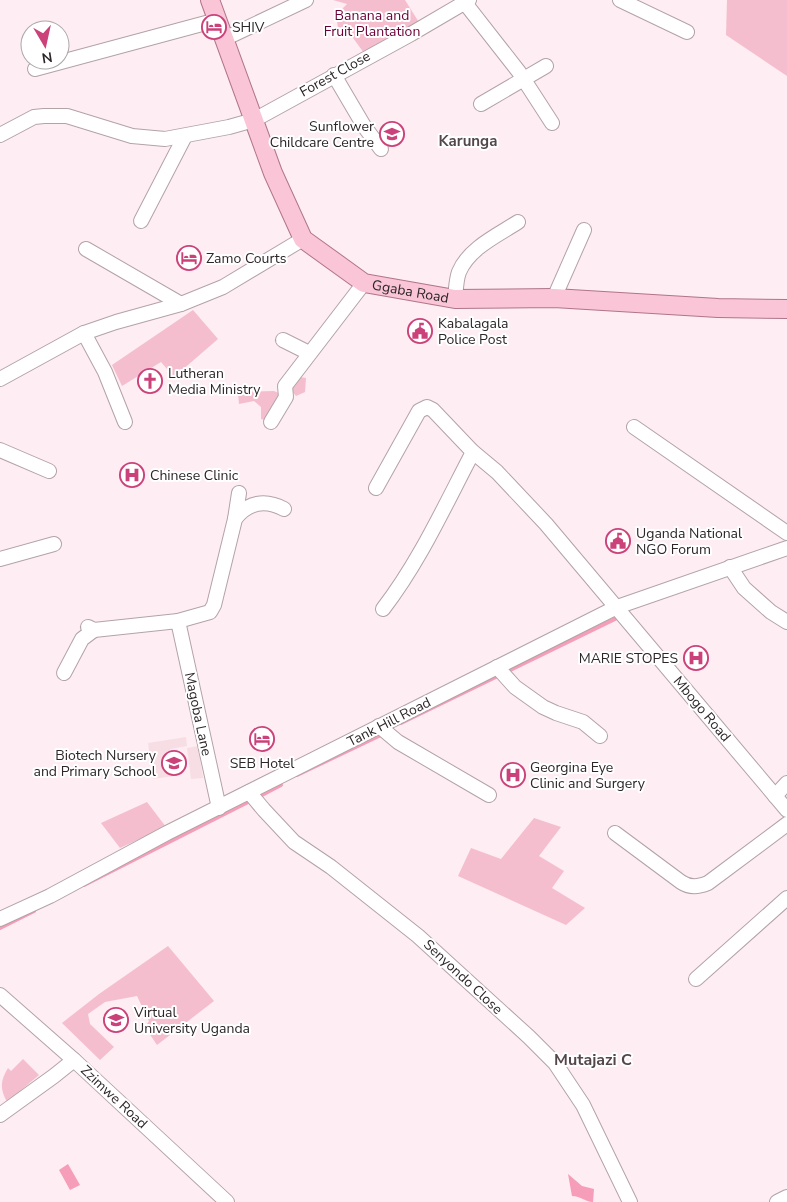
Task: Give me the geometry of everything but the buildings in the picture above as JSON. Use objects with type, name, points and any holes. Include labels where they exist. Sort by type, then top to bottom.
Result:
[{"type":"main road","name":"Ggaba Road","points":[[210,0],[273,173],[303,239],[364,283],[455,299],[554,298],[718,308],[787,309]]},
{"type":"street","points":[[224,39],[306,0]]},
{"type":"street","points":[[620,0],[687,32]]},
{"type":"street","points":[[467,2],[524,78],[552,123]]},
{"type":"street","name":"Forest Close","points":[[0,135],[34,117],[55,115],[67,116],[132,136],[165,140],[254,120],[467,2]]},
{"type":"street","points":[[70,60],[217,20]]},
{"type":"street","points":[[481,104],[546,66]]},
{"type":"street","points":[[334,75],[364,126],[382,150]]},
{"type":"street","points":[[141,221],[185,136]]},
{"type":"street","points":[[455,299],[458,273],[465,262],[476,250],[518,222]]},
{"type":"street","points":[[554,298],[584,230]]},
{"type":"street","points":[[0,379],[84,333],[181,304],[223,287],[303,239]]},
{"type":"street","points":[[86,249],[181,304]]},
{"type":"street","points":[[271,422],[286,397],[285,386],[364,283]]},
{"type":"street","points":[[84,333],[105,372],[125,422]]},
{"type":"street","points":[[283,340],[309,353]]},
{"type":"street","name":"Mbogo Road","points":[[376,488],[419,411],[427,407],[433,410],[474,452],[497,472],[546,524],[787,810]]},
{"type":"street","points":[[634,427],[787,533]]},
{"type":"street","points":[[0,450],[49,471]]},
{"type":"street","points":[[383,608],[401,585],[474,452]]},
{"type":"street","points":[[64,673],[82,639],[91,628],[178,621],[210,612],[214,605],[235,520],[239,493]]},
{"type":"street","points":[[235,520],[241,512],[250,506],[274,503],[284,509]]},
{"type":"street","points":[[0,559],[54,544]]},
{"type":"street","name":"Tank Hill Road","points":[[0,919],[50,896],[167,833],[617,607],[787,548]]},
{"type":"street","points":[[730,567],[744,588],[771,612],[787,622]]},
{"type":"street","name":"Magoba Lane","points":[[178,621],[218,808]]},
{"type":"street","points":[[497,667],[515,687],[543,707],[556,714],[583,722],[600,736]]},
{"type":"street","points":[[379,726],[398,742],[489,795]]},
{"type":"street","points":[[775,796],[787,783]]},
{"type":"street","name":"Senyondo Close","points":[[250,792],[294,842],[331,867],[418,936],[529,1036],[554,1063],[583,1105],[630,1202]]},
{"type":"street","points":[[615,834],[687,886],[697,886],[708,882],[787,824]]},
{"type":"street","points":[[696,979],[787,898]]},
{"type":"street","name":"Zzimwe Road","points":[[0,995],[74,1060],[227,1202]]},
{"type":"street","points":[[0,1115],[74,1060]]},
{"type":"street","points":[[777,1202],[787,1197]]},
{"type":"shaded area","name":"Sunflower Childcare Centre","points":[[390,123],[402,139],[394,145],[382,129]]},
{"type":"shaded area","points":[[186,737],[187,746],[170,749],[174,776],[153,779],[148,743]]},
{"type":"shaded area","points":[[198,746],[203,778],[191,779],[187,748]]},
{"type":"shaded area","points":[[68,1164],[80,1185],[70,1190],[59,1170]]},
{"type":"shaded area","points":[[568,1174],[582,1186],[594,1189],[593,1202],[572,1196]]},
{"type":"green space","name":"Banana and Fruit Plantation","points":[[333,0],[405,0],[420,24],[364,53],[348,31],[338,28],[336,15],[347,4]]},
{"type":"green space","points":[[727,0],[787,0],[787,76],[726,35]]},
{"type":"green space","points":[[193,310],[218,339],[174,377],[161,362],[122,386],[112,365]]},
{"type":"green space","points":[[300,377],[306,378],[305,392],[296,396],[291,390]]},
{"type":"green space","points":[[274,391],[283,395],[267,421],[261,419],[261,407],[254,401],[239,404],[238,392]]},
{"type":"green space","points":[[147,802],[166,827],[120,848],[101,823]]},
{"type":"green space","points":[[534,818],[561,827],[539,856],[564,871],[552,888],[585,908],[566,925],[458,876],[471,848],[501,859]]},
{"type":"green space","points":[[168,946],[214,1001],[157,1045],[145,1027],[149,1021],[137,996],[105,1002],[88,1014],[90,1024],[114,1047],[100,1060],[62,1023],[99,994]]},
{"type":"green space","points":[[23,1059],[39,1075],[7,1102],[2,1089],[3,1077],[8,1068],[11,1071]]},
{"type":"waterway","points":[[401,723],[615,619]]},
{"type":"waterway","points":[[297,775],[383,734]]},
{"type":"waterway","points":[[258,797],[281,785]]},
{"type":"waterway","points":[[84,885],[252,800]]},
{"type":"waterway","points":[[0,928],[34,911]]},
{"type":"place","name":"SHIV","points":[[214,27]]},
{"type":"place","name":"Sunflower Childcare Centre","points":[[392,134]]},
{"type":"place","name":"Zamo Courts","points":[[189,258]]},
{"type":"place","name":"Kabalagala Police Post","points":[[420,331]]},
{"type":"place","name":"Lutheran Media Ministry","points":[[150,381]]},
{"type":"place","name":"Chinese Clinic","points":[[132,475]]},
{"type":"place","name":"Uganda National NGO Forum","points":[[618,541]]},
{"type":"place","name":"MARIE STOPES","points":[[696,658]]},
{"type":"place","name":"SEB Hotel","points":[[262,739]]},
{"type":"place","name":"Biotech Nursery and Primary School","points":[[174,763]]},
{"type":"place","name":"Georgina Eye Clinic and Surgery","points":[[513,775]]},
{"type":"place","name":"Virtual University Uganda","points":[[116,1020]]},
{"type":"district","name":"Karunga","points":[[468,141]]},
{"type":"district","name":"Mutajazi C","points":[[593,1060]]}]
